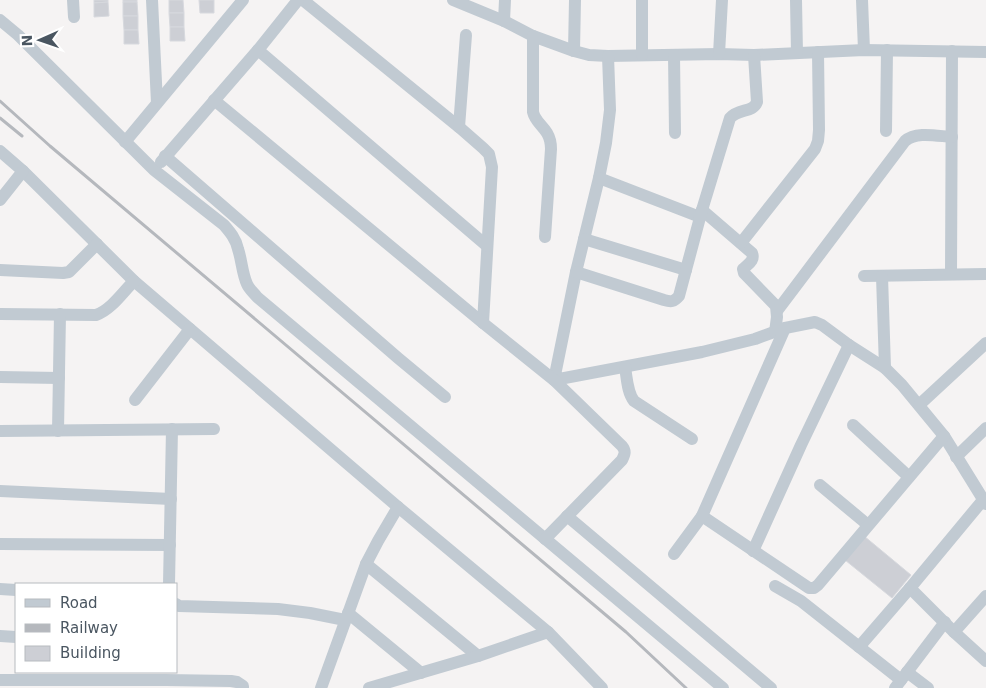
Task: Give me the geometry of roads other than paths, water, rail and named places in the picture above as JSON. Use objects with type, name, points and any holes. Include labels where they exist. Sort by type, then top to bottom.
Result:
[{"type":"street","points":[[73,0],[74,17]]},
{"type":"street","points":[[152,0],[157,103]]},
{"type":"street","points":[[230,0],[231,15]]},
{"type":"street","points":[[125,142],[243,0]]},
{"type":"street","points":[[154,170],[258,50],[298,0]]},
{"type":"street","points":[[303,0],[459,127],[489,154],[492,167],[483,323]]},
{"type":"street","points":[[453,0],[504,21],[533,36],[589,55],[754,55],[864,50],[986,52]]},
{"type":"street","points":[[504,21],[505,0]]},
{"type":"street","points":[[574,51],[575,0]]},
{"type":"street","points":[[642,0],[642,55]]},
{"type":"street","points":[[719,54],[722,0]]},
{"type":"street","points":[[796,0],[797,53]]},
{"type":"street","points":[[862,0],[864,50]]},
{"type":"street","points":[[0,20],[18,35],[154,170],[224,225],[234,237],[248,286],[257,297],[723,688]]},
{"type":"street","points":[[459,127],[466,36]]},
{"type":"street","points":[[533,36],[533,112],[535,118],[547,134],[551,150],[545,237]]},
{"type":"street","points":[[258,50],[487,246]]},
{"type":"street","points":[[886,130],[888,50]]},
{"type":"street","points":[[951,274],[952,50]]},
{"type":"street","points":[[741,243],[815,149],[819,130],[818,52]]},
{"type":"street","points":[[674,55],[675,133]]},
{"type":"street","points":[[576,272],[671,302],[676,300],[679,296],[701,213],[730,118],[736,112],[756,106],[754,55]]},
{"type":"street","points":[[554,380],[576,272],[599,178],[610,110],[608,56]]},
{"type":"street","points":[[214,100],[554,380],[625,450],[622,460],[545,539]]},
{"type":"street","points":[[777,311],[910,136],[952,137]]},
{"type":"street","points":[[0,151],[23,171],[134,281],[398,507],[548,632],[602,688]]},
{"type":"street","points":[[166,156],[445,397]]},
{"type":"street","points":[[0,200],[23,171]]},
{"type":"street","points":[[599,178],[701,213],[750,251],[753,257],[743,269],[744,273],[773,303],[777,311],[780,330],[702,516],[674,554]]},
{"type":"street","points":[[584,239],[686,270]]},
{"type":"street","points":[[0,270],[69,272],[97,244]]},
{"type":"street","points":[[864,276],[986,274]]},
{"type":"street","points":[[882,276],[885,368]]},
{"type":"street","points":[[0,314],[89,315],[102,313],[134,281]]},
{"type":"street","points":[[58,430],[60,314]]},
{"type":"street","points":[[554,380],[702,352],[815,322],[885,368],[902,385],[944,436],[984,502],[859,647]]},
{"type":"street","points":[[135,400],[190,329]]},
{"type":"street","points":[[919,406],[986,343]]},
{"type":"street","points":[[753,551],[849,345]]},
{"type":"street","points":[[625,367],[629,391],[634,401],[692,439]]},
{"type":"street","points":[[0,376],[59,378]]},
{"type":"street","points":[[853,425],[909,477]]},
{"type":"street","points":[[956,457],[986,428]]},
{"type":"street","points":[[169,583],[172,429]]},
{"type":"street","points":[[0,431],[214,429]]},
{"type":"street","points":[[702,516],[809,588],[814,588],[944,436]]},
{"type":"street","points":[[820,485],[868,525]]},
{"type":"street","points":[[0,492],[171,499]]},
{"type":"street","points":[[321,688],[366,564],[398,507]]},
{"type":"street","points":[[567,516],[772,688]]},
{"type":"street","points":[[0,544],[170,544]]},
{"type":"street","points":[[366,564],[478,656]]},
{"type":"street","points":[[775,586],[801,601],[901,680],[928,688]]},
{"type":"street","points":[[910,588],[986,661]]},
{"type":"street","points":[[0,589],[15,590]]},
{"type":"street","points":[[954,632],[986,596]]},
{"type":"street","points":[[178,605],[295,611],[346,616],[420,673]]},
{"type":"street","points":[[901,680],[945,622]]},
{"type":"street","points":[[368,688],[478,656],[548,632]]},
{"type":"street","points":[[0,636],[15,637]]},
{"type":"street","points":[[0,680],[60,684],[237,682],[243,688]]},
{"type":"railway","points":[[0,101],[50,146],[626,632],[686,688]]},
{"type":"railway","points":[[0,118],[22,136]]}]
